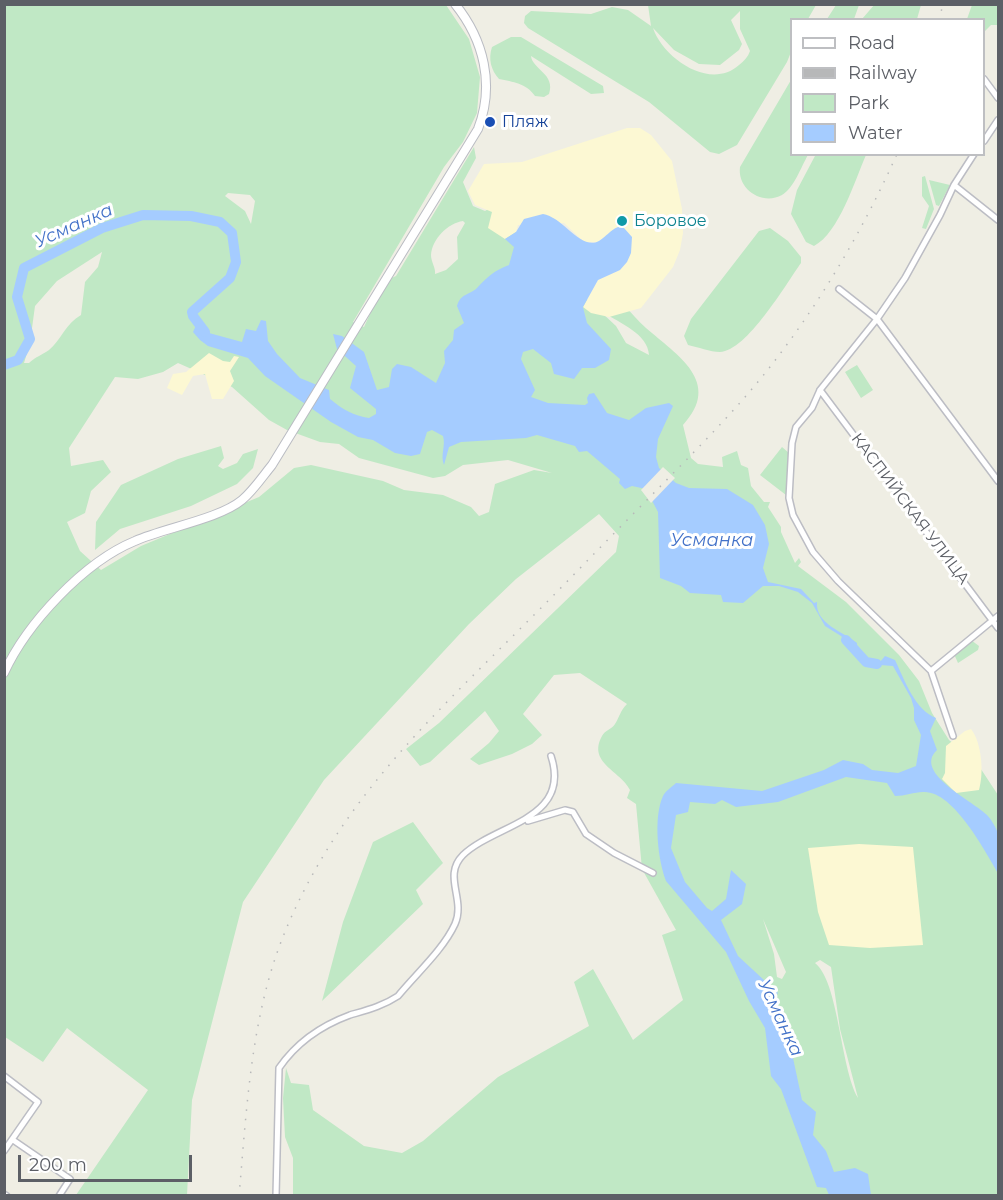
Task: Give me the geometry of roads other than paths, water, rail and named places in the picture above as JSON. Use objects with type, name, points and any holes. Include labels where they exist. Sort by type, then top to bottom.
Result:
[{"type":"street","points":[[4,673],[20,642],[77,580],[98,563],[133,541],[224,510],[242,501],[272,465],[478,129],[485,109],[486,74],[480,50],[468,20],[455,4]]},
{"type":"street","points":[[985,80],[999,98]]},
{"type":"street","points":[[985,140],[999,120]]},
{"type":"street","points":[[953,736],[931,671],[838,581],[813,552],[793,515],[789,498],[792,443],[796,427],[812,408],[820,390],[877,319],[916,258],[954,185],[974,156]]},
{"type":"street","points":[[954,185],[999,220]]},
{"type":"street","points":[[839,289],[877,319],[999,481]]},
{"type":"street","name":"КАСПИЙСКАЯ УЛИЦА","points":[[820,390],[996,618],[999,628]]},
{"type":"street","points":[[931,671],[996,618]]},
{"type":"street","points":[[526,821],[552,792],[554,766],[551,756]]},
{"type":"street","points":[[276,1196],[279,1068],[290,1053],[324,1026],[386,1004],[398,996],[455,924],[458,903],[452,873],[464,854],[485,839],[526,821],[565,810],[573,812],[586,834],[614,853],[653,873]]},
{"type":"street","points":[[4,1076],[38,1102],[4,1151]]},
{"type":"street","points":[[13,1140],[70,1179],[59,1196]]},
{"type":"water","points":[[543,214],[558,221],[579,238],[592,243],[599,241],[615,228],[624,228],[632,237],[631,253],[620,270],[598,280],[583,307],[587,323],[611,349],[609,360],[595,368],[582,368],[574,379],[554,374],[551,363],[533,349],[523,352],[521,359],[535,390],[531,397],[548,403],[585,405],[588,403],[589,394],[594,393],[607,413],[629,420],[646,408],[669,403],[673,406],[658,439],[656,457],[659,468],[676,483],[689,488],[727,489],[753,505],[765,525],[769,544],[763,568],[768,582],[801,589],[814,603],[817,602],[818,610],[825,622],[857,643],[858,652],[864,657],[880,662],[885,656],[895,660],[916,702],[936,718],[930,731],[937,750],[931,759],[933,768],[948,786],[987,815],[998,835],[1000,846],[998,873],[967,824],[946,801],[934,794],[923,792],[895,796],[887,783],[846,777],[778,802],[736,807],[722,800],[715,804],[690,802],[688,812],[676,815],[671,848],[685,882],[707,908],[712,911],[726,899],[731,870],[746,884],[742,904],[721,920],[738,956],[778,993],[772,1001],[790,1044],[802,1100],[816,1112],[813,1135],[826,1151],[834,1172],[855,1168],[868,1174],[871,1195],[829,1195],[826,1188],[817,1187],[781,1089],[771,1076],[765,1028],[749,1001],[726,952],[666,881],[659,851],[657,827],[663,796],[676,783],[762,791],[824,770],[843,760],[863,764],[872,770],[898,773],[916,766],[921,735],[914,720],[911,698],[893,666],[867,664],[841,636],[825,626],[812,603],[798,592],[779,586],[763,586],[743,603],[723,602],[721,595],[690,593],[681,586],[660,578],[658,512],[646,489],[632,486],[625,489],[619,483],[620,479],[587,451],[579,452],[575,446],[537,435],[526,438],[461,442],[449,447],[444,465],[443,436],[432,430],[427,432],[420,454],[411,456],[395,453],[373,440],[358,437],[331,422],[265,376],[248,358],[208,346],[193,332],[198,321],[209,333],[242,342],[246,329],[256,331],[261,320],[266,321],[268,341],[300,378],[329,390],[330,399],[344,409],[358,416],[369,418],[376,414],[376,409],[350,388],[356,366],[337,349],[333,334],[342,336],[364,352],[377,390],[389,387],[392,369],[397,364],[411,367],[436,383],[445,363],[444,351],[453,340],[454,330],[464,323],[457,306],[459,302],[492,274],[509,265],[514,247],[505,239],[516,232],[524,219]]},
{"type":"waterway","name":"Усманка","points":[[4,365],[18,360],[30,339],[17,297],[24,268],[102,228],[143,215],[191,216],[220,222],[232,233],[236,262],[230,278],[192,312],[205,332]]},
{"type":"waterway","name":"Усманка","points":[[846,640],[866,662],[877,664]]},
{"type":"railway","points":[[940,18],[943,4]]},
{"type":"railway","points":[[239,1196],[252,1059],[265,992],[287,927],[309,880],[335,837],[363,797],[427,723],[692,455],[766,372],[822,294],[854,240],[896,156]]},
{"type":"place","name":"Пляж","points":[[490,122]]},
{"type":"place","name":"Боровое","points":[[622,221]]}]
